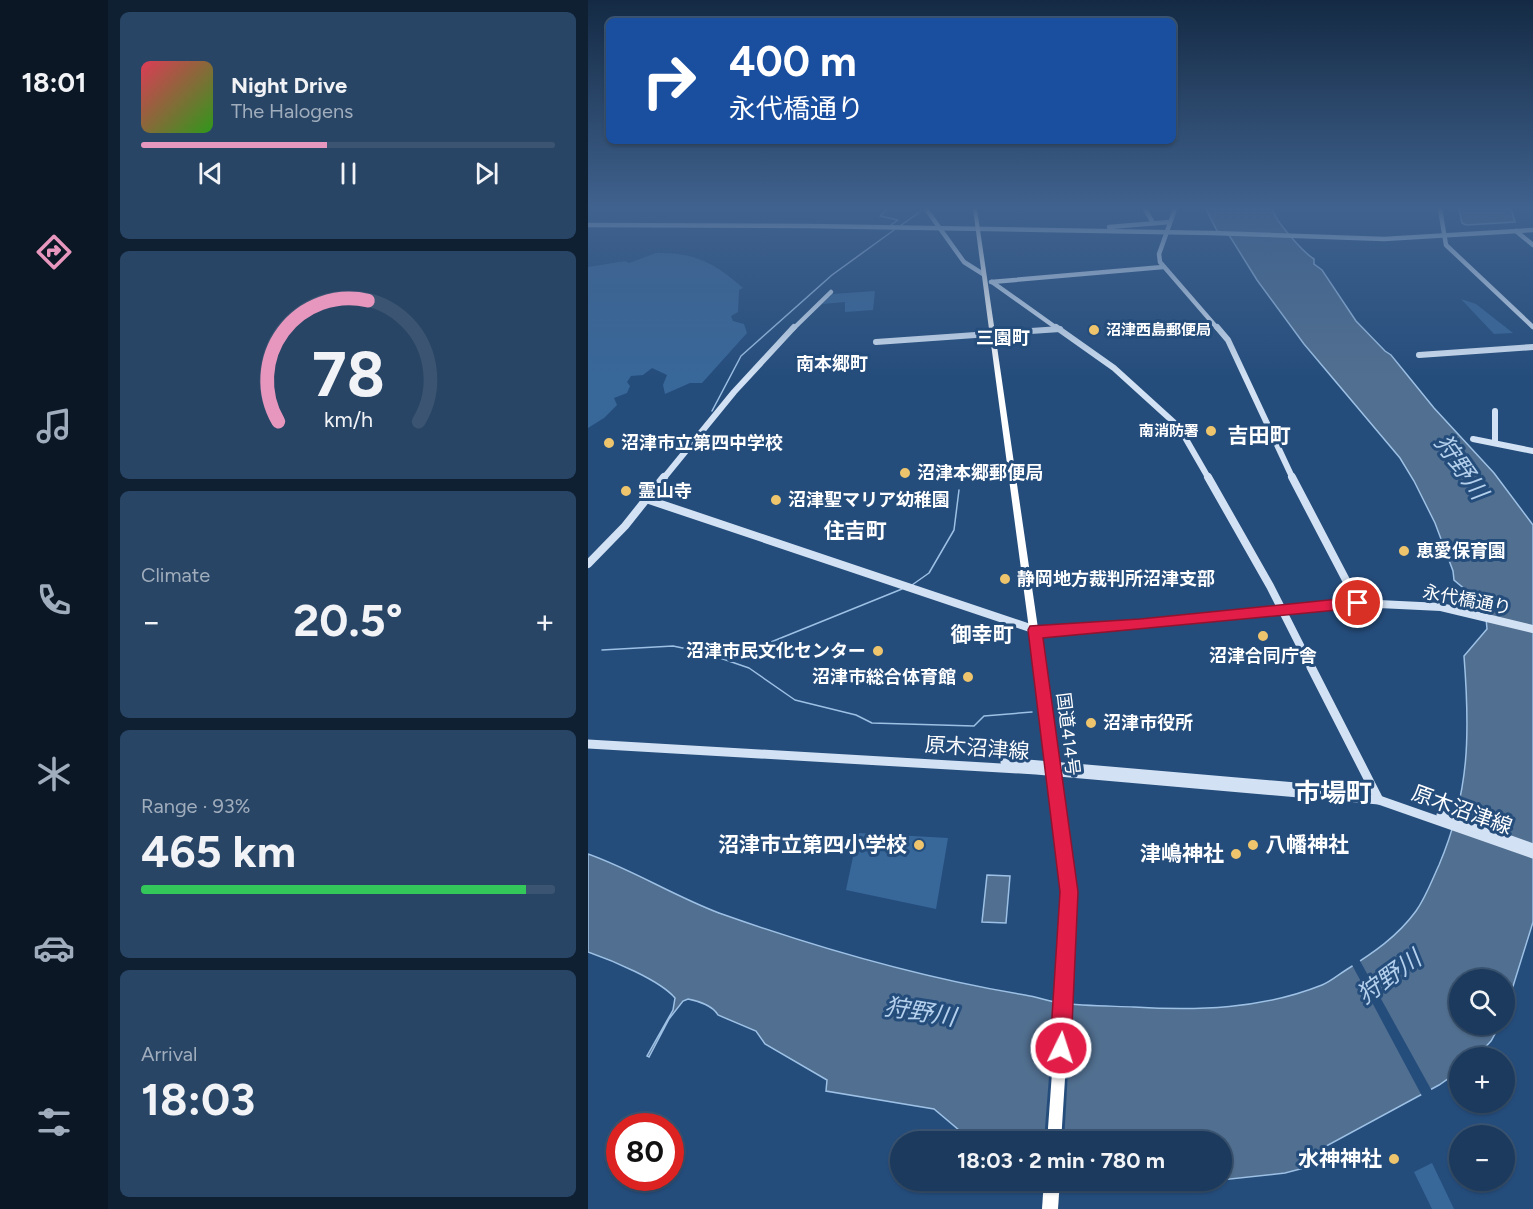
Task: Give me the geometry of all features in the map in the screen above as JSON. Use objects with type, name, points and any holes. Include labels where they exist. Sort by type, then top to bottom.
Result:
[{"type":"highway","name":"国道414号","points":[[982,265],[1021,546],[1035,630],[1069,892],[1055,1131]]},
{"type":"highway","name":"国道414号","points":[[986,265],[993,334]]},
{"type":"highway","points":[[1050,1209],[1051,1191]]},
{"type":"street","points":[[969,265],[983,274]]},
{"type":"street","points":[[1468,265],[1533,327]]},
{"type":"street","points":[[989,282],[1163,267],[1228,340],[1276,446],[1358,603]]},
{"type":"street","points":[[989,282],[1114,368],[1179,427],[1283,610],[1377,797]]},
{"type":"street","points":[[588,564],[619,534],[683,454],[790,330],[831,292]]},
{"type":"street","points":[[876,342],[1060,329]]},
{"type":"street","points":[[1419,355],[1533,347]]},
{"type":"street","points":[[1495,411],[1496,443]]},
{"type":"street","points":[[1473,439],[1533,451]]},
{"type":"street","name":"永代橋通り","points":[[646,499],[1045,633],[1358,603],[1424,604],[1533,630]]},
{"type":"street","name":"原木沼津線","points":[[588,739],[1053,769],[1377,797],[1533,848]]},
{"type":"street","name":"原木沼津線","points":[[588,744],[1053,769]]},
{"type":"street","name":"原木沼津線","points":[[1415,809],[1533,854]]},
{"type":"shaded area","points":[[712,265],[743,288],[739,290],[738,312],[731,316],[733,321],[744,324],[747,333],[702,383],[690,383],[665,394],[663,385],[667,375],[652,368],[643,375],[631,376],[627,382],[630,386],[627,393],[614,398],[617,405],[604,418],[588,428],[588,267]]},
{"type":"shaded area","points":[[875,291],[873,310],[845,312],[845,302],[822,304],[833,294]]},
{"type":"shaded area","points":[[1461,299],[1476,304],[1513,333],[1494,334]]},
{"type":"shaded area","points":[[858,833],[948,838],[936,909],[846,890]]},
{"type":"shaded area","points":[[1432,1163],[1454,1209],[1432,1209],[1414,1172]]},
{"type":"water","name":"狩野川","points":[[1248,265],[1316,265],[1322,270],[1356,321],[1391,355],[1434,408],[1494,473],[1533,525],[1533,922],[1515,980],[1515,969],[1449,969],[1449,1035],[1494,1035],[1491,1041],[1485,1047],[1449,1047],[1449,1078],[1317,1151],[1312,1166],[1285,1173],[1232,1179],[1232,1131],[960,1131],[934,1109],[826,1091],[827,1080],[765,1044],[756,1031],[718,1015],[705,1004],[688,999],[683,1001],[669,1019],[649,1057],[647,1056],[673,1010],[675,998],[647,978],[622,965],[588,952],[588,854],[719,913],[794,938],[909,971],[1078,1005],[1182,1009],[1229,1007],[1276,999],[1328,982],[1375,951],[1401,929],[1420,906],[1426,894],[1439,865],[1457,812],[1467,737],[1464,656],[1487,629],[1485,606],[1454,580],[1453,571],[1435,523],[1400,458],[1304,344]]},
{"type":"water","points":[[987,875],[1010,876],[1006,923],[982,922]]},
{"type":"pier","points":[[1359,959],[1432,1091],[1422,1096],[1351,963]]},
{"type":"pier","points":[[1055,999],[1072,1001],[1065,1131],[1045,1131]]},
{"type":"waterway","points":[[712,411],[741,356],[845,265]]},
{"type":"waterway","points":[[912,585],[929,573],[954,530],[959,490]]},
{"type":"waterway","points":[[722,656],[734,657],[902,589]]},
{"type":"waterway","points":[[602,650],[673,646],[721,656],[720,658],[749,668],[795,700],[856,715],[872,723],[974,726],[984,716],[1032,712]]},
{"type":"place","name":"沼津西島郵便局","points":[[1094,330]]},
{"type":"place","name":"南消防署","points":[[1211,431]]},
{"type":"place","name":"沼津市立第四中学校","points":[[609,443]]},
{"type":"place","name":"沼津本郷郵便局","points":[[905,473]]},
{"type":"place","name":"霊山寺","points":[[626,491]]},
{"type":"place","name":"沼津聖マリア幼稚園","points":[[776,500]]},
{"type":"place","name":"恵愛保育園","points":[[1404,551]]},
{"type":"place","name":"静岡地方裁判所沼津支部","points":[[1005,579]]},
{"type":"place","name":"沼津合同庁舎","points":[[1263,636]]},
{"type":"place","name":"沼津市民文化センター","points":[[878,651]]},
{"type":"place","name":"沼津市総合体育館","points":[[968,677]]},
{"type":"place","name":"沼津市役所","points":[[1091,723]]},
{"type":"place","name":"沼津市立第四小学校","points":[[919,845]]},
{"type":"place","name":"八幡神社","points":[[1253,845]]},
{"type":"place","name":"津嶋神社","points":[[1236,854]]},
{"type":"place","name":"水神神社","points":[[1394,1159]]},
{"type":"district","name":"三園町","points":[[1003,338]]},
{"type":"district","name":"南本郷町","points":[[832,364]]},
{"type":"district","name":"吉田町","points":[[1259,436]]},
{"type":"district","name":"住吉町","points":[[855,531]]},
{"type":"district","name":"御幸町","points":[[982,635]]},
{"type":"district","name":"市場町","points":[[1333,793]]},
{"type":"route","points":[[1061,1048],[1069,892],[1035,630],[1045,633],[1358,603]]}]
